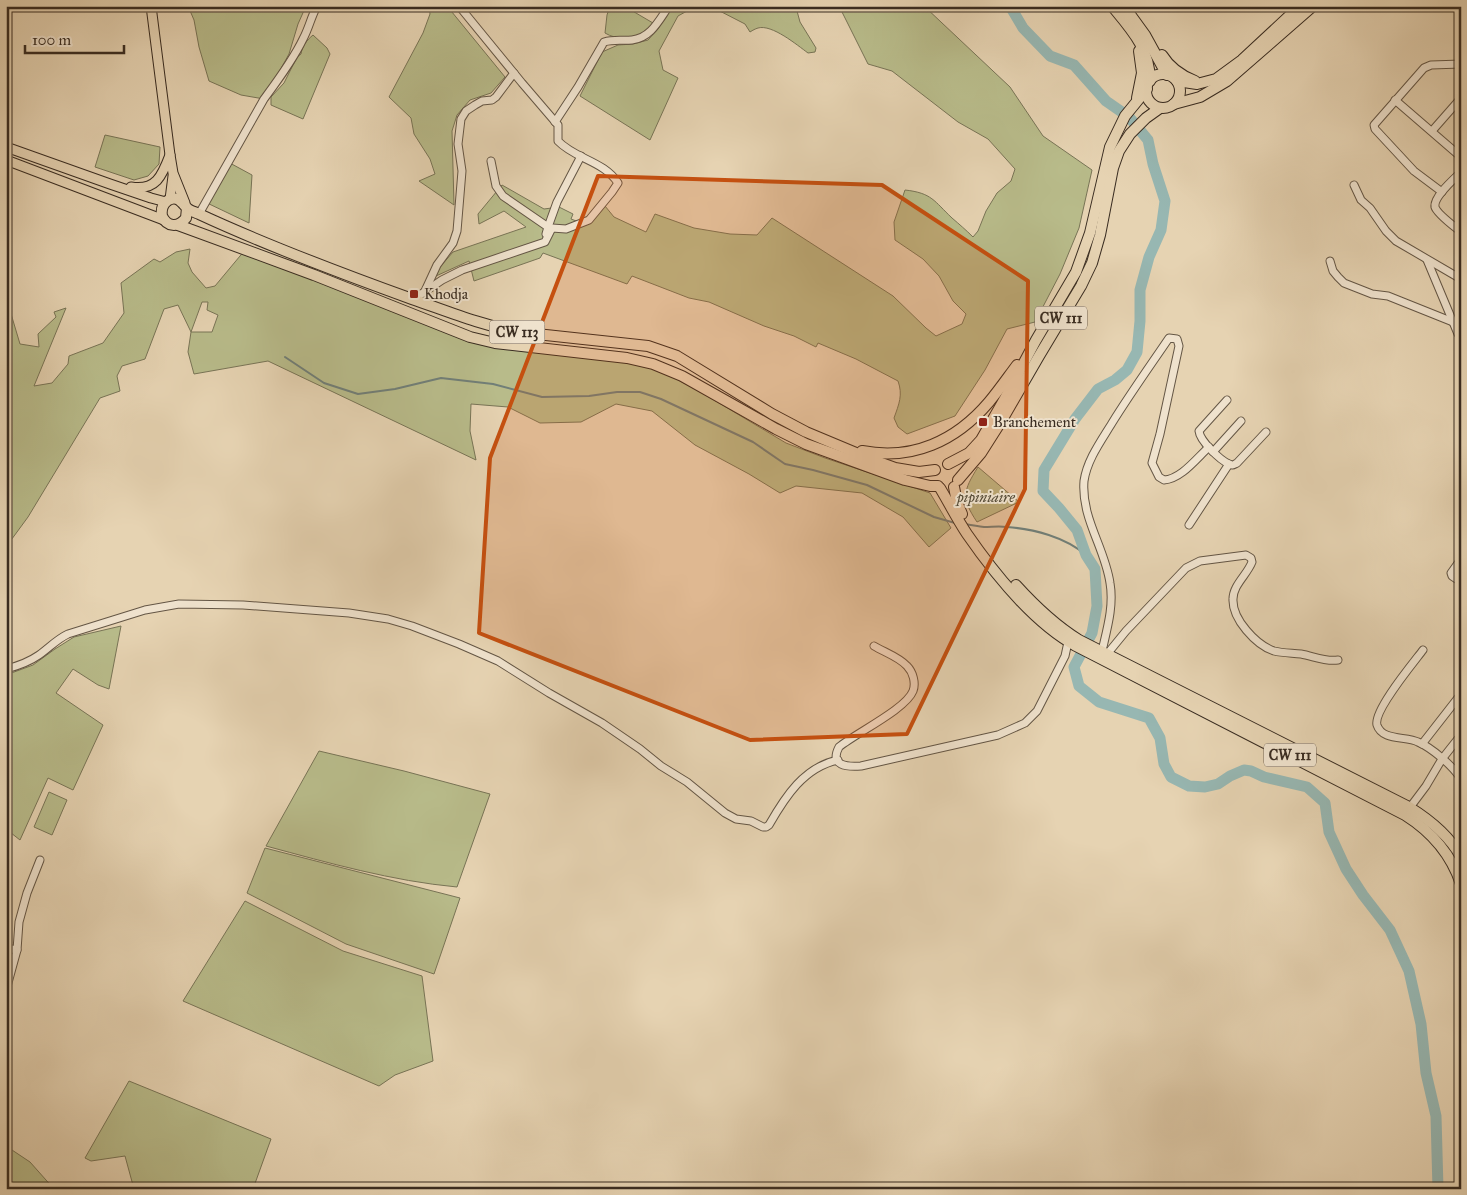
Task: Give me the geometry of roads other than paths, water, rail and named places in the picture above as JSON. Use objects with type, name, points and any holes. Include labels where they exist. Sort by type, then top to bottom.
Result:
[{"type":"highway","points":[[1112,6],[1140,35],[1155,44],[1166,61],[1174,69],[1190,79],[1204,83]]},
{"type":"highway","points":[[1124,6],[1140,35],[1167,75],[1177,81],[1190,84],[1204,83],[1216,79],[1242,60],[1300,6]]},
{"type":"highway","points":[[1174,104],[1200,97],[1228,81],[1313,6]]},
{"type":"highway","points":[[1140,35],[1147,58],[1147,97],[1150,101],[1160,108],[1168,108],[1174,104],[1178,100],[1180,91],[1177,81]]},
{"type":"highway","points":[[1134,105],[1141,79],[1140,35]]},
{"type":"highway","points":[[844,448],[876,454],[898,454],[920,450],[941,441],[962,428],[984,408],[1036,340],[1081,261],[1094,220],[1107,156],[1116,132],[1148,85],[1158,75],[1167,75]]},
{"type":"highway","name":"CW 111","points":[[956,483],[981,454],[1087,275],[1100,235],[1113,168],[1119,151],[1126,139],[1146,118],[1160,108]]},
{"type":"highway","points":[[178,225],[186,218],[186,206],[181,200],[168,200],[162,206],[161,211],[164,220],[168,224],[178,225],[314,275],[470,337],[495,343],[627,358],[653,364],[682,376],[801,442],[905,480],[947,490],[956,483]]},
{"type":"highway","name":"CW 113","points":[[186,206],[199,214],[245,234],[344,274],[499,329],[648,346],[677,356],[785,421],[844,448]]},
{"type":"highway","name":"CW 111","points":[[948,464],[964,456],[977,445],[1036,340]]},
{"type":"highway","points":[[844,448],[895,468],[919,472],[935,470]]},
{"type":"highway","points":[[939,487],[933,479],[935,470],[940,465],[952,465],[958,472],[956,483],[960,517]]},
{"type":"highway","name":"CW 111","points":[[939,487],[970,532],[997,564],[1028,599],[1064,630],[1074,642],[1100,652],[1438,828],[1456,848],[1461,857]]},
{"type":"highway","name":"CW 111","points":[[1407,811],[1439,844],[1452,862],[1461,884]]},
{"type":"main road","points":[[151,6],[173,173],[186,206]]},
{"type":"main road","points":[[6,147],[151,198],[168,200],[173,173]]},
{"type":"main road","points":[[110,184],[140,189],[154,184],[163,174],[170,155]]},
{"type":"main road","points":[[6,160],[164,220]]},
{"type":"street","points":[[199,214],[264,99],[302,42],[317,6]]},
{"type":"street","points":[[414,299],[442,280],[462,270],[545,242],[552,228],[566,229],[589,220],[618,183],[612,174],[602,167],[564,148],[558,141],[558,125],[556,122],[460,6]]},
{"type":"street","points":[[556,122],[604,42],[614,39],[633,40],[644,36],[656,26],[669,6]]},
{"type":"street","points":[[1442,192],[1414,171],[1375,129],[1374,125],[1424,68],[1431,65],[1461,64]]},
{"type":"street","points":[[425,293],[437,265],[453,243],[457,231],[462,171],[458,144],[461,119],[466,111],[475,105],[496,97],[514,73]]},
{"type":"street","points":[[1432,131],[1461,98]]},
{"type":"street","points":[[1395,100],[1461,157]]},
{"type":"street","points":[[545,242],[557,202],[581,156]]},
{"type":"street","points":[[491,161],[496,186],[503,196],[548,227]]},
{"type":"street","points":[[1461,172],[1442,192],[1435,204],[1437,210],[1461,232]]},
{"type":"street","points":[[1354,184],[1361,200],[1370,208],[1390,236],[1401,245],[1461,279]]},
{"type":"street","points":[[1427,259],[1458,334],[1461,335]]},
{"type":"street","points":[[1330,261],[1334,271],[1344,283],[1372,294],[1388,296],[1453,322]]},
{"type":"street","points":[[1100,652],[1110,614],[1110,584],[1107,568],[1088,515],[1084,496],[1084,480],[1087,468],[1096,449],[1169,338],[1177,339],[1179,346],[1152,463],[1159,477],[1164,480],[1171,480],[1211,450],[1241,422]]},
{"type":"street","points":[[1227,400],[1199,431],[1199,435],[1211,450],[1233,465],[1266,432]]},
{"type":"street","points":[[1189,525],[1229,464]]},
{"type":"street","points":[[1100,652],[1126,630],[1186,568],[1200,561],[1246,555],[1251,558],[1252,562],[1234,590],[1232,598],[1238,619],[1246,630],[1258,642],[1276,651],[1327,660],[1338,660]]},
{"type":"street","points":[[1461,559],[1451,573],[1452,576],[1461,582]]},
{"type":"street","points":[[6,669],[32,659],[68,634],[167,605],[191,603],[243,604],[350,613],[388,619],[412,626],[498,661],[602,723],[661,766],[687,782],[725,813],[736,819],[751,821],[766,827],[787,797],[806,775],[820,766],[838,760]]},
{"type":"street","points":[[874,646],[897,658],[907,666],[913,675],[914,689],[905,702],[895,710],[839,747],[836,753],[842,765],[861,766],[998,735],[1024,723],[1037,711],[1074,642]]},
{"type":"street","points":[[1423,650],[1382,706],[1377,724],[1381,731],[1387,735],[1410,739],[1422,744],[1442,759],[1457,767],[1461,779]]},
{"type":"street","points":[[1422,744],[1461,694]]},
{"type":"street","points":[[1407,811],[1426,786],[1442,759],[1461,735]]},
{"type":"street","points":[[6,990],[17,950],[19,922],[27,893],[40,860]]},
{"type":"street","points":[[6,948],[17,950]]},
{"type":"waterway","points":[[1010,6],[1023,28],[1050,56],[1074,65],[1106,101],[1129,117],[1148,140],[1153,164],[1165,201],[1161,230],[1149,257],[1140,290],[1137,352],[1127,370],[1115,380],[1098,389],[1075,419],[1044,470],[1043,491],[1077,530],[1086,555],[1095,569],[1097,606],[1092,633],[1074,667],[1079,686],[1099,702],[1149,718],[1160,738],[1164,764],[1171,777],[1189,786],[1205,787],[1218,784],[1244,770],[1264,777],[1307,787],[1325,803],[1329,832],[1346,869],[1390,930],[1409,971],[1421,1024],[1426,1073],[1436,1116],[1438,1189]]},
{"type":"waterway","points":[[285,357],[324,383],[358,394],[395,389],[441,378],[493,384],[542,397],[640,392],[661,399],[753,442],[785,464],[867,485],[934,517],[955,523]]},
{"type":"waterway","points":[[965,524],[984,527],[1017,528],[1038,532],[1069,543],[1086,555]]},
{"type":"place","name":"Khodja","points":[[414,294]]},
{"type":"place","name":"Branchement","points":[[983,422]]},
{"type":"park label","name":"pipiniaire","points":[[986,497]]}]
